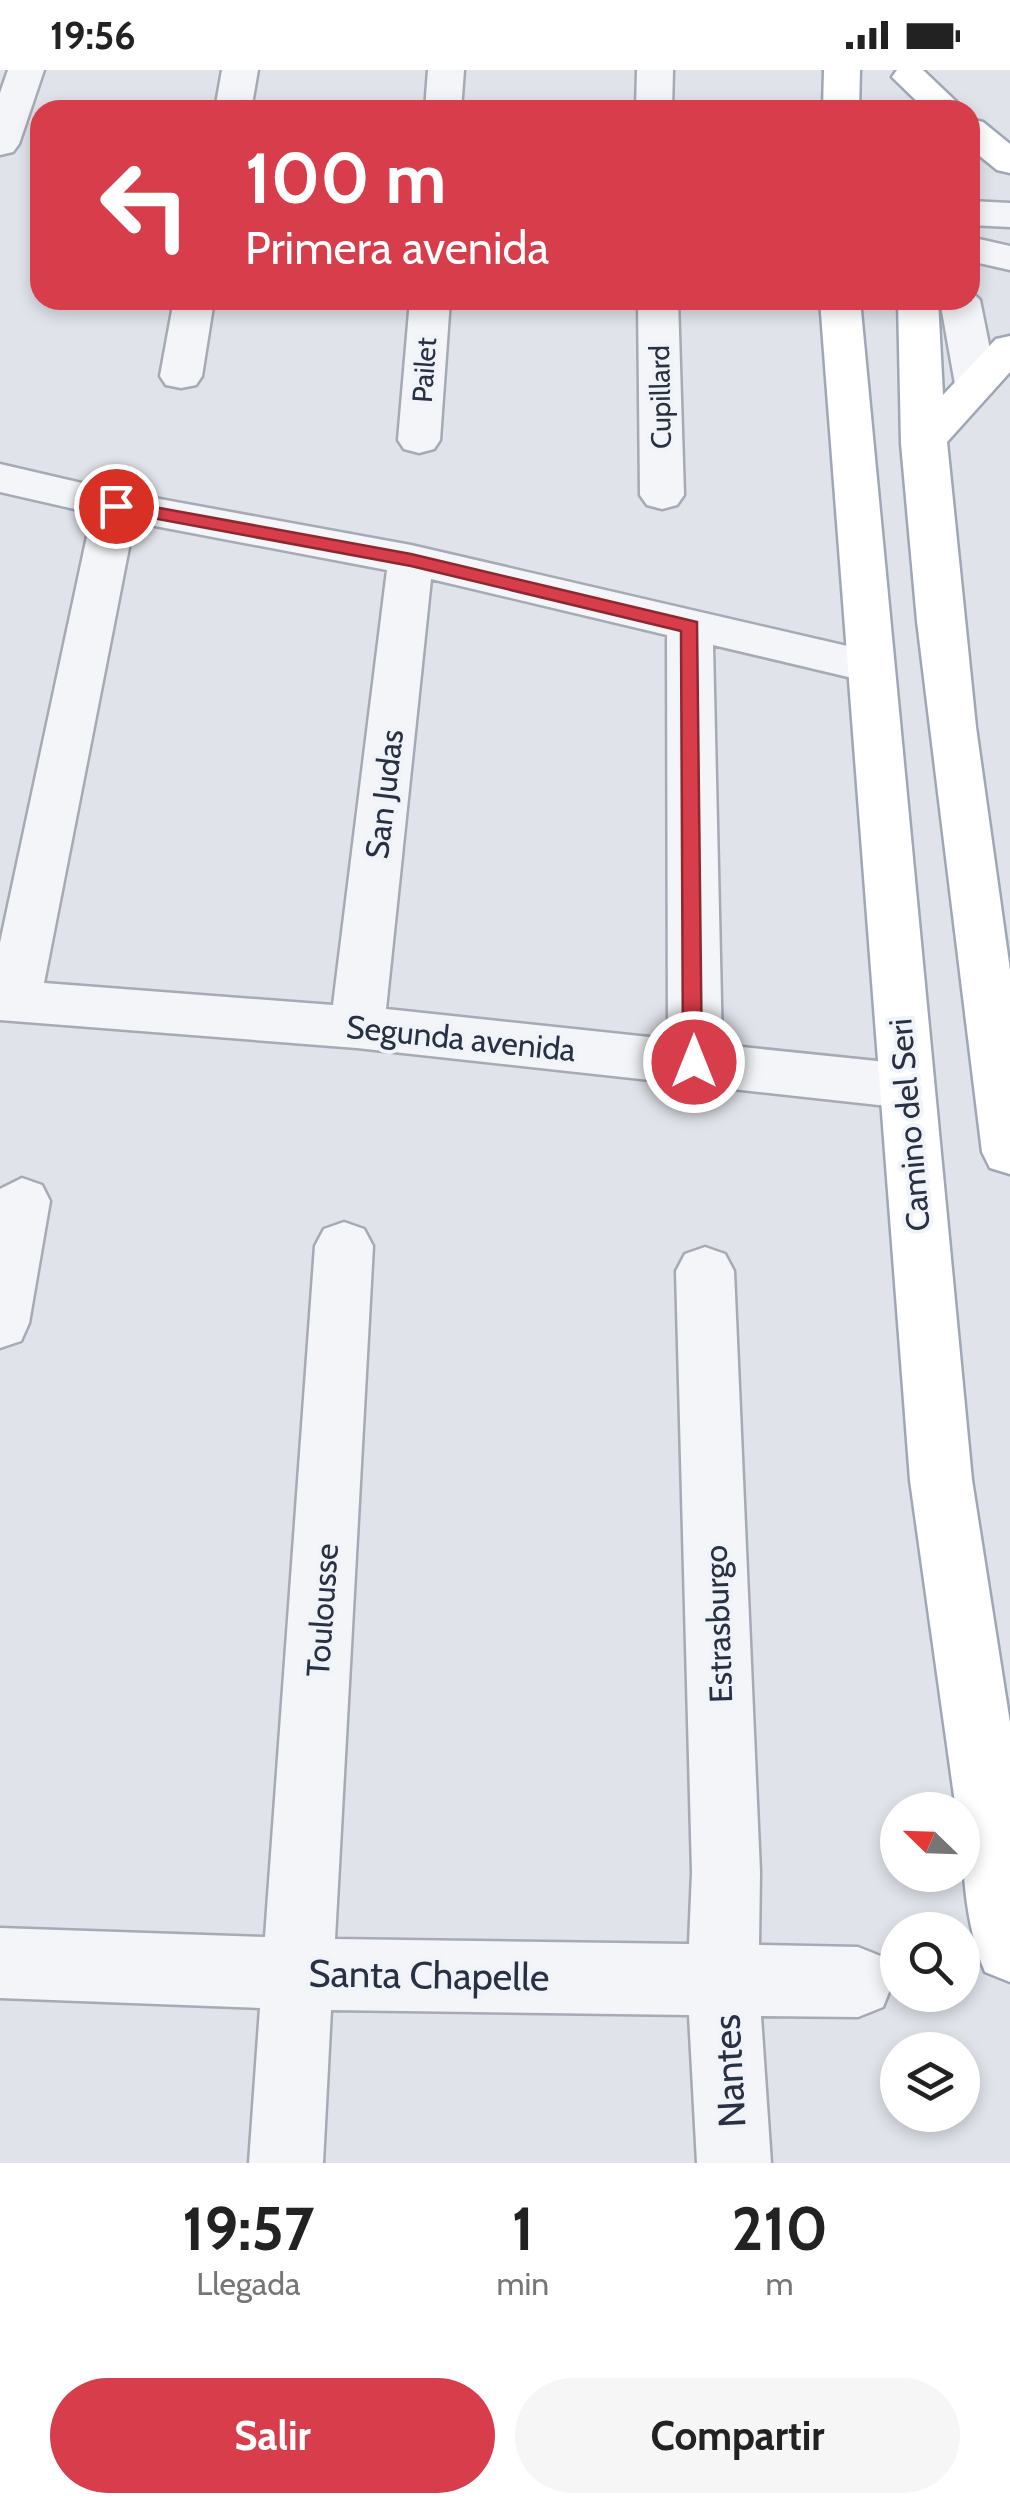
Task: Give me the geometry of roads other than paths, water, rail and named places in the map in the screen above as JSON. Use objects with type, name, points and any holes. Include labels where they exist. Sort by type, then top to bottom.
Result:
[{"type":"main road","points":[[841,100],[842,70]]},
{"type":"main road","points":[[910,86],[932,100]]},
{"type":"main road","points":[[980,138],[1010,162]]},
{"type":"main road","name":"Camino del Seri","points":[[841,310],[941,1480],[1010,1947]]},
{"type":"main road","points":[[918,310],[922,442],[970,880],[1010,1152]]},
{"type":"main road","points":[[922,442],[1010,348]]},
{"type":"street","points":[[26,70],[0,144],[30,144]]},
{"type":"street","points":[[234,100],[240,70]]},
{"type":"street","points":[[444,100],[446,70]]},
{"type":"street","points":[[654,100],[656,70]]},
{"type":"street","points":[[980,214],[1010,215]]},
{"type":"street","points":[[980,252],[1010,258]]},
{"type":"street","points":[[181,376],[192,310]]},
{"type":"street","name":"Pailet","points":[[419,440],[429,310]]},
{"type":"street","name":"Cupillard","points":[[658,310],[662,494]]},
{"type":"street","points":[[962,310],[976,384]]},
{"type":"street","points":[[0,478],[116,506],[411,560],[869,666]]},
{"type":"street","points":[[7,1001],[116,506]]},
{"type":"street","name":"San Judas","points":[[358,1027],[411,560]]},
{"type":"street","points":[[690,627],[694,1062]]},
{"type":"street","name":"Segunda avenida","points":[[7,1001],[358,1027],[906,1086]]},
{"type":"street","points":[[0,1322],[22,1202]]},
{"type":"street","name":"Toulousse","points":[[286,2163],[301,1974],[344,1246]]},
{"type":"street","name":"Estrasburgo","points":[[705,1271],[726,1872],[723,1978]]},
{"type":"street","name":"Santa Chapelle","points":[[0,1963],[301,1974],[858,1982]]},
{"type":"street","name":"Nantes","points":[[723,1978],[734,2163]]}]
